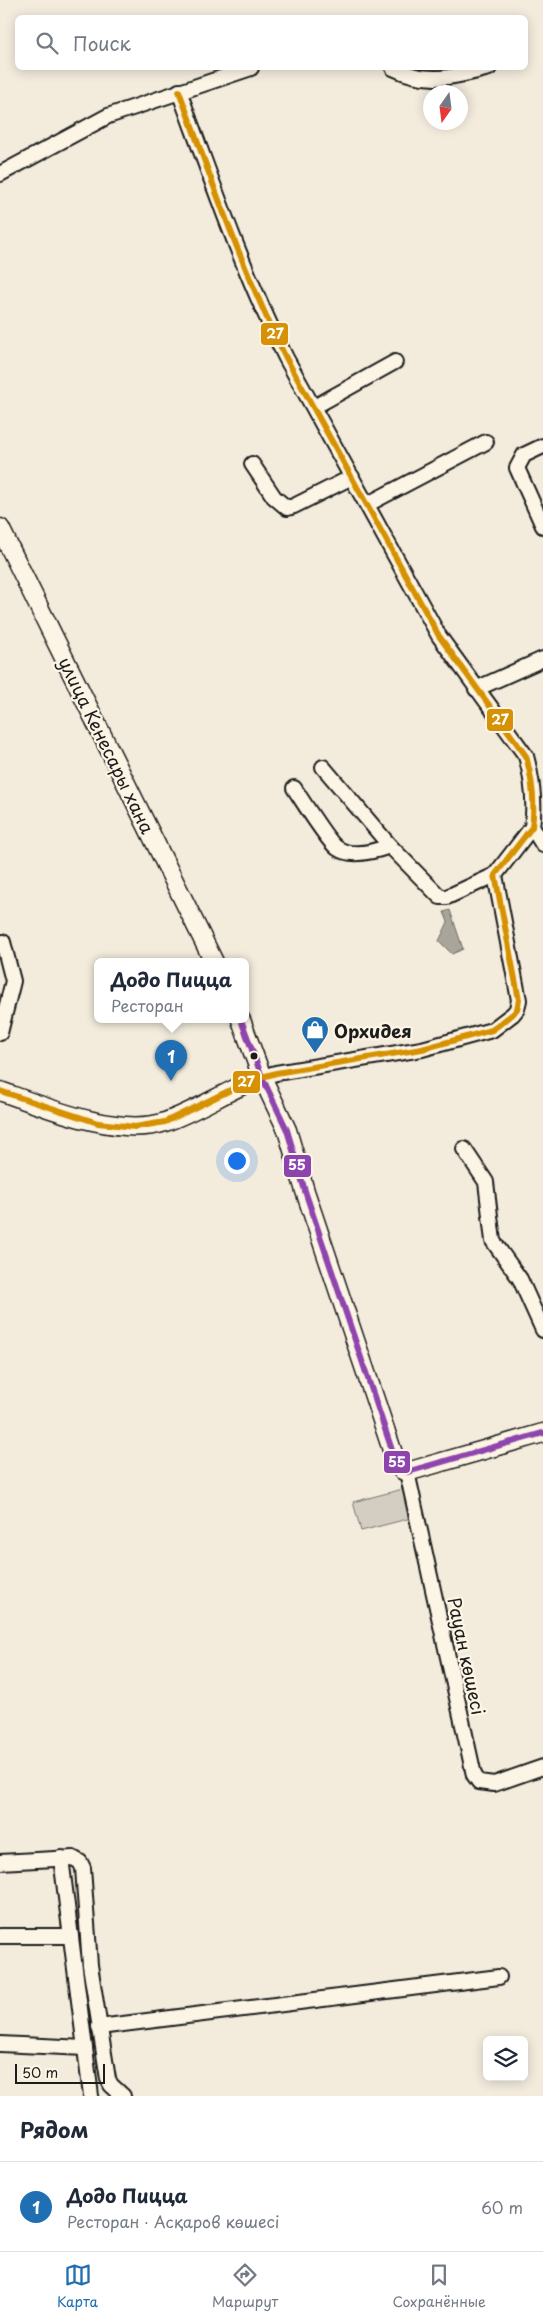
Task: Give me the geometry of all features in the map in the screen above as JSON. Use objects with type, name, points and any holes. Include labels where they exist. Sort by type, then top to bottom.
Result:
[{"type":"street","points":[[0,174],[108,116],[245,70]]},
{"type":"street","points":[[397,70],[410,76],[449,79],[482,70]]},
{"type":"street","points":[[179,91],[234,242],[266,318],[439,636],[526,756],[530,768],[532,827],[495,875],[447,897],[440,897],[390,846],[323,767]]},
{"type":"street","points":[[314,408],[395,362]]},
{"type":"street","points":[[368,504],[486,442]]},
{"type":"street","points":[[543,446],[524,455],[517,468],[543,526]]},
{"type":"street","points":[[252,464],[274,498],[287,508],[291,508],[352,477]]},
{"type":"street","name":"улица Кенесары хана","points":[[0,528],[212,958]]},
{"type":"street","points":[[476,689],[543,659]]},
{"type":"street","points":[[294,788],[336,847],[349,852],[361,852],[374,851],[390,846]]},
{"type":"street","points":[[532,827],[543,845]]},
{"type":"street","points":[[0,1091],[98,1123],[135,1127],[165,1122],[262,1077],[276,1073],[422,1049],[492,1030],[504,1022],[517,1009],[519,1000],[495,875]]},
{"type":"street","points":[[0,1033],[13,980],[3,942]]},
{"type":"street","points":[[242,1023],[262,1077],[288,1130],[305,1190],[395,1459],[402,1470],[407,1472],[543,1433]]},
{"type":"street","points":[[464,1150],[486,1182],[493,1241],[520,1278],[543,1330]]},
{"type":"street","name":"Рауан көшесі","points":[[407,1472],[474,1775],[479,1782],[494,1784],[543,1767]]},
{"type":"street","points":[[0,1862],[62,1858],[73,1858],[80,1862],[83,1868],[90,1965],[108,2079],[111,2085],[123,2096]]},
{"type":"street","points":[[62,1858],[60,1882],[71,1936],[91,2096]]},
{"type":"street","points":[[0,1936],[71,1936]]},
{"type":"street","points":[[99,2027],[499,1976]]},
{"type":"street","points":[[0,2044],[85,2048]]},
{"type":"shaded area","points":[[450,910],[463,949],[452,954],[439,941],[448,922],[444,912]]},
{"type":"shaded area","points":[[403,1489],[411,1518],[361,1531],[353,1502]]},
{"type":"transit line","name":"27","points":[[0,1091],[98,1123],[135,1127],[165,1122],[249,1081],[276,1073],[422,1049],[492,1030],[513,1014],[517,1009],[519,1000],[495,875],[532,827],[532,791],[526,756],[439,636],[286,358],[270,326],[242,259],[179,91]]},
{"type":"transit line","name":"55","points":[[242,1023],[262,1077],[287,1130],[305,1191],[395,1459],[402,1470],[407,1472],[543,1433]]},
{"type":"place","name":"Орхидея","points":[[315,1054]]},
{"type":"place","name":"Додо Пицца","points":[[171,1081]]}]
